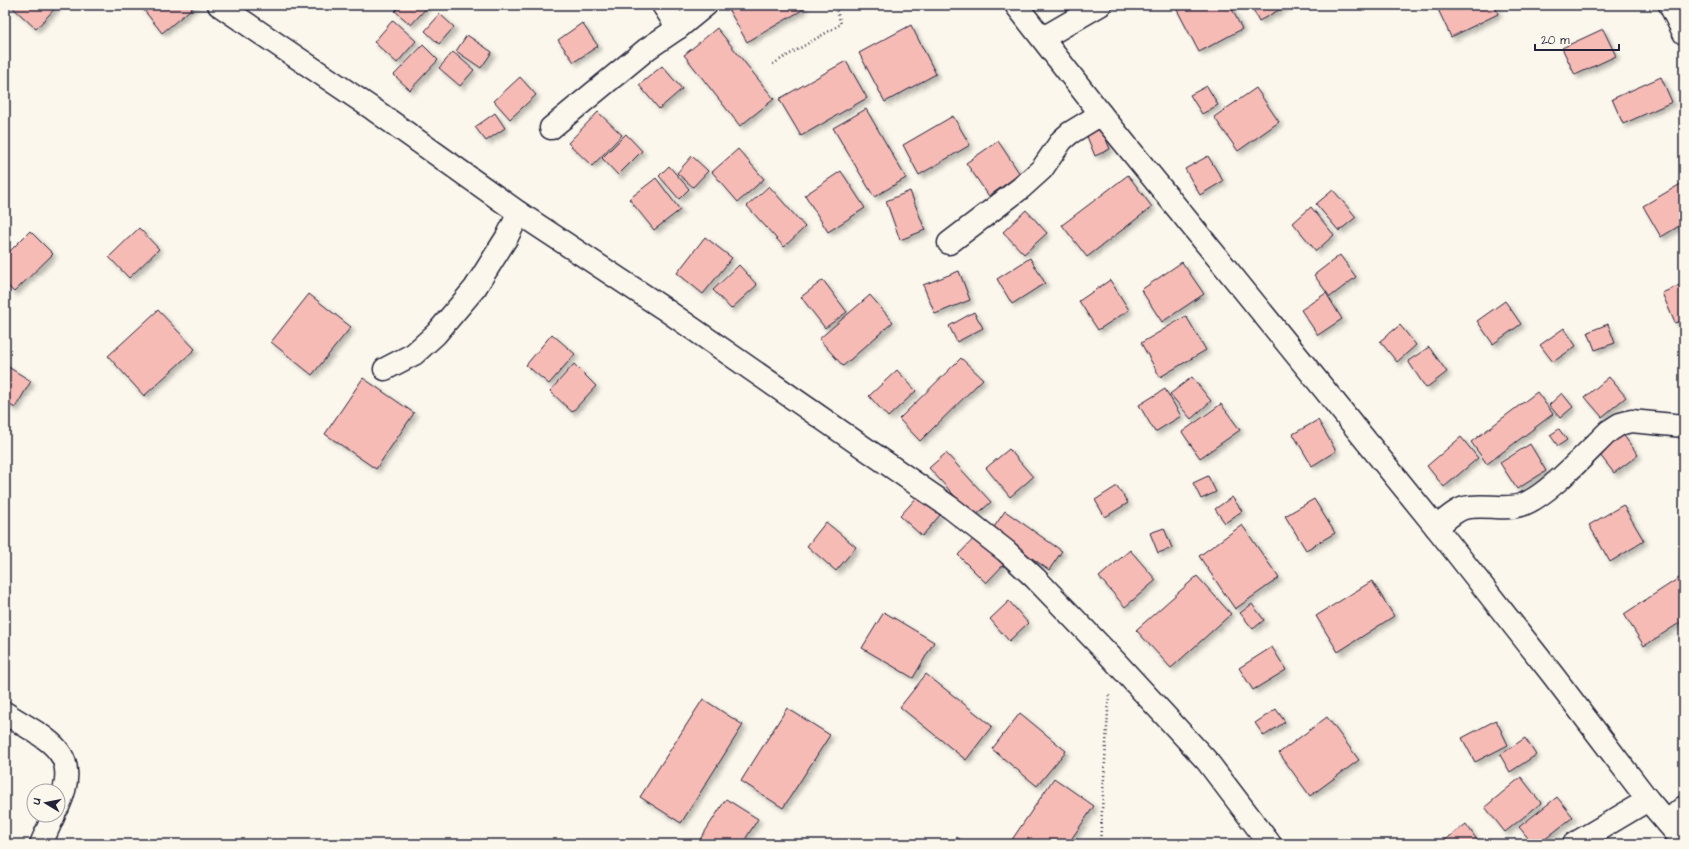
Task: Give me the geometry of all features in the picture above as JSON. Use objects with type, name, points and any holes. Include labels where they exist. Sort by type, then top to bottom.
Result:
[{"type":"street","points":[[219,5],[372,109],[519,213],[656,303],[977,528],[1006,551],[1035,578],[1112,658],[1207,761],[1270,844]]},
{"type":"street","points":[[663,5],[678,28]]},
{"type":"street","points":[[551,128],[647,49],[678,28],[706,5]]},
{"type":"street","points":[[1016,5],[1101,114],[1436,527],[1552,674],[1648,800],[1684,842]]},
{"type":"street","points":[[1043,38],[1100,5]]},
{"type":"street","points":[[1670,5],[1684,33]]},
{"type":"street","points":[[949,243],[1021,188],[1042,169],[1062,140],[1070,133],[1101,114]]},
{"type":"street","points":[[385,369],[414,354],[436,334],[475,288],[507,237],[519,213]]},
{"type":"street","points":[[1436,527],[1464,508],[1486,506],[1505,508],[1521,505],[1537,498],[1609,431],[1620,424],[1631,421],[1684,426]]},
{"type":"street","points":[[5,713],[60,751],[66,765],[66,784]]},
{"type":"street","points":[[1574,844],[1648,800]]},
{"type":"street","points":[[1667,822],[1684,807]]},
{"type":"street","points":[[41,844],[50,823]]},
{"type":"path","points":[[773,64],[840,24],[835,5]]},
{"type":"path","points":[[1100,844],[1112,658]]},
{"type":"building","points":[[10,5],[58,5],[36,29]]},
{"type":"building","points":[[140,5],[196,5],[162,33]]},
{"type":"building","points":[[401,5],[429,5],[411,25],[395,11]]},
{"type":"building","points":[[726,5],[802,5],[804,9],[747,42]]},
{"type":"building","points":[[1183,5],[1230,5],[1242,29],[1199,52],[1176,8]]},
{"type":"building","points":[[1251,5],[1288,5],[1259,21]]},
{"type":"building","points":[[1436,5],[1494,5],[1498,14],[1451,37]]},
{"type":"building","points":[[440,14],[454,27],[439,44],[425,31]]},
{"type":"building","points":[[393,20],[416,41],[397,63],[374,42]]},
{"type":"building","points":[[582,23],[598,46],[574,62],[558,40]]},
{"type":"building","points":[[911,25],[936,74],[885,102],[859,53]]},
{"type":"building","points":[[717,28],[774,99],[740,126],[684,55]]},
{"type":"building","points":[[1603,29],[1616,56],[1575,75],[1562,48]]},
{"type":"building","points":[[467,35],[492,52],[481,68],[456,51]]},
{"type":"building","points":[[423,45],[438,60],[410,90],[394,75]]},
{"type":"building","points":[[453,52],[474,70],[460,86],[439,68]]},
{"type":"building","points":[[846,61],[867,98],[801,136],[779,99]]},
{"type":"building","points":[[662,66],[682,89],[659,109],[639,85]]},
{"type":"building","points":[[520,77],[536,95],[510,119],[494,101]]},
{"type":"building","points":[[1661,77],[1672,102],[1623,124],[1612,99]]},
{"type":"building","points":[[1207,86],[1218,105],[1202,114],[1190,95]]},
{"type":"building","points":[[1256,88],[1279,122],[1238,151],[1214,117]]},
{"type":"building","points":[[866,109],[906,178],[874,197],[833,128]]},
{"type":"building","points":[[598,112],[622,135],[592,166],[568,143]]},
{"type":"building","points":[[495,113],[505,128],[486,141],[475,127]]},
{"type":"building","points":[[953,116],[970,145],[919,175],[903,145]]},
{"type":"building","points":[[1101,127],[1110,149],[1095,156],[1086,134]]},
{"type":"building","points":[[626,134],[642,151],[618,175],[602,158]]},
{"type":"building","points":[[998,141],[1020,174],[989,196],[966,163]]},
{"type":"building","points":[[738,149],[764,179],[738,202],[712,172]]},
{"type":"building","points":[[692,156],[708,171],[693,187],[677,173]]},
{"type":"building","points":[[1208,156],[1223,181],[1200,195],[1185,169]]},
{"type":"building","points":[[669,166],[689,189],[679,199],[659,176]]},
{"type":"building","points":[[841,171],[865,208],[828,232],[805,195]]},
{"type":"building","points":[[1128,175],[1152,207],[1087,257],[1062,225]]},
{"type":"building","points":[[656,178],[680,210],[654,230],[629,199]]},
{"type":"building","points":[[1684,182],[1684,223],[1661,237],[1643,206]]},
{"type":"building","points":[[769,186],[805,227],[784,247],[747,206]]},
{"type":"building","points":[[1333,190],[1356,217],[1339,231],[1316,204]]},
{"type":"building","points":[[910,191],[925,230],[900,240],[886,201]]},
{"type":"building","points":[[1311,207],[1334,235],[1316,251],[1293,223]]},
{"type":"building","points":[[1026,210],[1047,233],[1024,254],[1003,232]]},
{"type":"building","points":[[139,228],[159,249],[129,278],[109,257]]},
{"type":"building","points":[[30,231],[53,254],[14,292],[5,283],[5,256]]},
{"type":"building","points":[[705,237],[732,258],[703,294],[677,273]]},
{"type":"building","points":[[1340,255],[1356,277],[1330,297],[1314,275]]},
{"type":"building","points":[[1030,258],[1045,283],[1012,304],[997,279]]},
{"type":"building","points":[[1182,262],[1204,294],[1162,322],[1141,290]]},
{"type":"building","points":[[739,265],[757,285],[731,309],[713,290]]},
{"type":"building","points":[[959,271],[970,300],[935,314],[923,285]]},
{"type":"building","points":[[823,280],[847,312],[825,328],[801,297]]},
{"type":"building","points":[[1110,280],[1129,310],[1098,330],[1079,301]]},
{"type":"building","points":[[1684,283],[1684,320],[1675,323],[1662,293]]},
{"type":"building","points":[[1326,293],[1342,319],[1318,335],[1301,310]]},
{"type":"building","points":[[309,294],[351,327],[312,375],[271,342]]},
{"type":"building","points":[[870,295],[893,322],[843,366],[819,339]]},
{"type":"building","points":[[1505,301],[1521,324],[1493,344],[1477,321]]},
{"type":"building","points":[[158,310],[195,349],[144,396],[108,356]]},
{"type":"building","points":[[974,312],[983,328],[957,342],[949,326]]},
{"type":"building","points":[[1186,316],[1206,350],[1160,377],[1141,343]]},
{"type":"building","points":[[1608,324],[1615,343],[1595,350],[1588,332]]},
{"type":"building","points":[[1400,325],[1416,345],[1397,362],[1380,341]]},
{"type":"building","points":[[1564,328],[1576,346],[1553,362],[1540,345]]},
{"type":"building","points":[[552,334],[575,354],[549,384],[526,365]]},
{"type":"building","points":[[1429,347],[1447,372],[1426,388],[1408,361]]},
{"type":"building","points":[[961,358],[983,379],[920,441],[899,419]]},
{"type":"building","points":[[574,364],[596,386],[572,412],[550,391]]},
{"type":"building","points":[[5,365],[31,381],[15,408],[5,402]]},
{"type":"building","points":[[897,370],[916,391],[888,417],[869,396]]},
{"type":"building","points":[[1192,377],[1211,401],[1191,419],[1170,394]]},
{"type":"building","points":[[1609,377],[1626,397],[1602,417],[1585,397]]},
{"type":"building","points":[[363,378],[414,413],[376,469],[325,434]]},
{"type":"building","points":[[1165,389],[1181,416],[1155,432],[1139,405]]},
{"type":"building","points":[[1537,392],[1553,414],[1487,464],[1471,442]]},
{"type":"building","points":[[1562,393],[1573,407],[1560,418],[1549,405]]},
{"type":"building","points":[[1221,404],[1240,430],[1200,458],[1182,432]]},
{"type":"building","points":[[1318,420],[1336,451],[1312,466],[1293,434]]},
{"type":"building","points":[[1559,429],[1567,440],[1558,446],[1550,435]]},
{"type":"building","points":[[1622,433],[1638,455],[1614,473],[1597,451]]},
{"type":"building","points":[[1461,437],[1478,458],[1444,487],[1427,466]]},
{"type":"building","points":[[1530,444],[1546,471],[1517,489],[1500,463]]},
{"type":"building","points":[[1009,449],[1033,477],[1010,497],[986,468]]},
{"type":"building","points":[[946,453],[991,502],[974,517],[929,468]]},
{"type":"building","points":[[1208,476],[1216,492],[1201,499],[1193,483]]},
{"type":"building","points":[[1117,486],[1128,503],[1105,517],[1095,500]]},
{"type":"building","points":[[919,495],[940,515],[922,536],[900,516]]},
{"type":"building","points":[[1232,497],[1242,511],[1225,523],[1215,509]]},
{"type":"building","points":[[1314,499],[1335,533],[1306,550],[1285,516]]},
{"type":"building","points":[[1623,505],[1644,541],[1610,562],[1589,525]]},
{"type":"building","points":[[1005,511],[1062,551],[1049,570],[992,530]]},
{"type":"building","points":[[826,522],[856,547],[836,571],[807,546]]},
{"type":"building","points":[[1242,525],[1279,578],[1235,609],[1199,556]]},
{"type":"building","points":[[1164,528],[1172,548],[1158,553],[1150,533]]},
{"type":"building","points":[[981,531],[1009,559],[986,583],[958,555]]},
{"type":"building","points":[[1130,550],[1156,580],[1125,607],[1099,577]]},
{"type":"building","points":[[1197,576],[1231,614],[1171,668],[1136,630]]},
{"type":"building","points":[[1682,576],[1684,580],[1684,620],[1644,646],[1624,614]]},
{"type":"building","points":[[1372,581],[1394,616],[1338,652],[1316,616]]},
{"type":"building","points":[[1009,601],[1028,623],[1009,641],[990,619]]},
{"type":"building","points":[[1252,604],[1264,620],[1253,629],[1240,613]]},
{"type":"building","points":[[884,612],[934,642],[913,678],[862,648]]},
{"type":"building","points":[[1272,647],[1286,670],[1253,690],[1239,668]]},
{"type":"building","points":[[926,674],[992,726],[966,760],[900,707]]},
{"type":"building","points":[[703,699],[743,725],[681,823],[640,797]]},
{"type":"building","points":[[787,708],[830,735],[783,808],[741,781]]},
{"type":"building","points":[[1276,709],[1285,722],[1264,736],[1255,723]]},
{"type":"building","points":[[1020,713],[1066,751],[1037,786],[992,749]]},
{"type":"building","points":[[1327,717],[1359,760],[1310,796],[1279,753]]},
{"type":"building","points":[[1496,720],[1508,745],[1475,762],[1462,738]]},
{"type":"building","points":[[1525,738],[1536,755],[1510,772],[1500,755]]},
{"type":"building","points":[[1521,777],[1541,803],[1505,832],[1485,807]]},
{"type":"building","points":[[1054,778],[1094,806],[1068,844],[1009,844]]},
{"type":"building","points":[[1557,797],[1573,817],[1539,844],[1533,844],[1519,827]]},
{"type":"building","points":[[726,799],[758,819],[742,844],[697,844]]},
{"type":"building","points":[[1466,824],[1480,844],[1441,843]]},
{"type":"building","points":[[957,837],[966,844],[952,844]]}]
